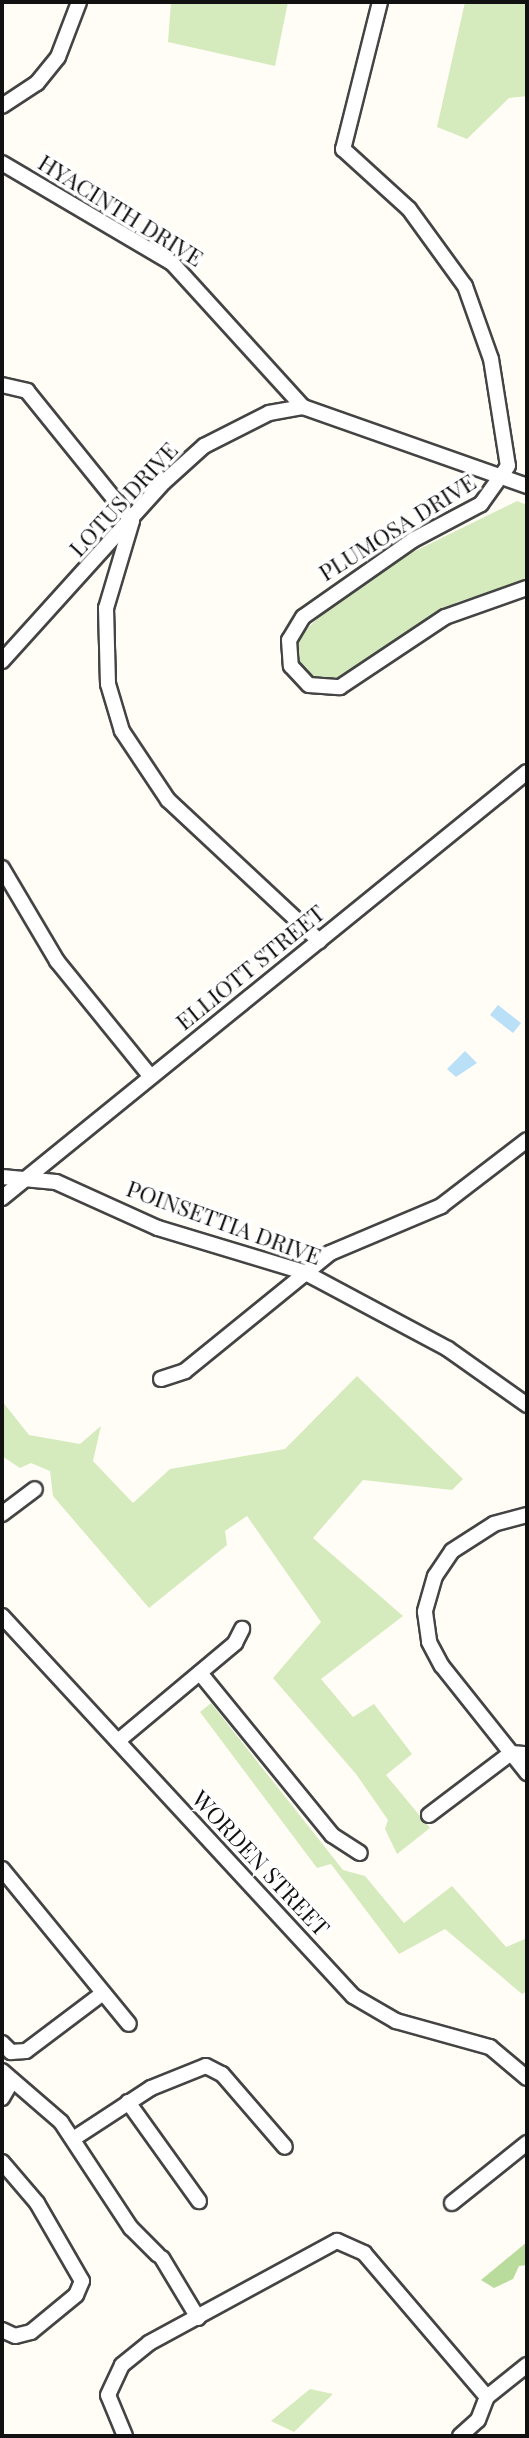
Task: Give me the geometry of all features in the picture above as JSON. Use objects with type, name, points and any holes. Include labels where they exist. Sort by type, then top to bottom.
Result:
[{"type":"street","points":[[2,106],[37,83],[58,57],[79,2]]},
{"type":"street","points":[[380,2],[343,149],[409,209],[465,286],[496,382],[508,453],[504,477]]},
{"type":"street","name":"HYACINTH DRIVE","points":[[2,163],[172,263],[303,407],[527,486]]},
{"type":"street","points":[[2,385],[27,391],[132,521],[113,573],[105,635],[108,684],[122,731],[168,800],[319,941]]},
{"type":"street","name":"LOTUS DRIVE","points":[[2,662],[204,446],[269,413],[303,407]]},
{"type":"street","name":"PLUMOSA DRIVE","points":[[504,477],[481,504],[413,540],[303,617],[289,640],[290,666],[309,685],[340,687],[445,617],[527,588]]},
{"type":"street","name":"ELLIOTT STREET","points":[[2,1198],[527,772]]},
{"type":"street","points":[[2,868],[57,961],[150,1076]]},
{"type":"street","points":[[161,1379],[184,1371],[333,1251],[441,1206],[527,1140]]},
{"type":"street","name":"POINSETTIA DRIVE","points":[[2,1177],[56,1182],[158,1228],[304,1272],[448,1349],[527,1405]]},
{"type":"street","points":[[2,1514],[35,1489]]},
{"type":"street","points":[[527,1515],[494,1524],[452,1552],[435,1577],[425,1612],[429,1642],[442,1666],[527,1773]]},
{"type":"street","name":"WORDEN STREET","points":[[2,1616],[359,2000],[396,2021],[483,2044],[527,2078]]},
{"type":"street","points":[[118,1741],[237,1642],[242,1629]]},
{"type":"street","points":[[200,1673],[332,1835],[360,1853]]},
{"type":"street","points":[[429,1815],[511,1753],[527,1754]]},
{"type":"street","points":[[2,1869],[129,2024]]},
{"type":"street","points":[[2,2043],[12,2052],[26,2051],[103,1993]]},
{"type":"street","points":[[73,2139],[170,2078],[212,2067],[285,2147]]},
{"type":"street","points":[[2,2098],[7,2076],[54,2114],[131,2228],[160,2256],[198,2318]]},
{"type":"street","points":[[128,2102],[199,2201]]},
{"type":"street","points":[[452,2203],[527,2143]]},
{"type":"street","points":[[2,2162],[37,2203],[79,2271],[76,2295],[25,2335],[2,2330]]},
{"type":"street","points":[[125,2436],[108,2395],[113,2373],[149,2343],[330,2243],[348,2242],[487,2397]]},
{"type":"street","points":[[460,2436],[478,2420],[487,2397],[527,2365]]},
{"type":"green space","points":[[171,2],[288,2],[275,66],[168,42]]},
{"type":"green space","points":[[465,2],[527,2],[527,96],[509,98],[467,139],[437,127]]},
{"type":"green space","points":[[517,501],[527,505],[527,581],[457,602],[340,679],[319,680],[300,668],[298,637],[328,609],[407,555]]},
{"type":"green space","points":[[357,1376],[463,1479],[452,1490],[363,1480],[313,1538],[403,1616],[321,1679],[353,1717],[374,1704],[412,1754],[386,1775],[430,1828],[397,1854],[385,1829],[388,1820],[356,1774],[273,1678],[321,1622],[247,1516],[225,1531],[227,1545],[149,1608],[53,1496],[50,1471],[31,1463],[20,1468],[2,1456],[2,1401],[29,1435],[80,1444],[101,1426],[93,1461],[133,1503],[170,1469],[285,1449]]},
{"type":"green space","points":[[211,1703],[343,1870],[365,1876],[404,1923],[452,1886],[506,1947],[527,1938],[527,1991],[522,1994],[445,1929],[399,1954],[331,1864],[317,1868],[200,1712]]},
{"type":"green space","points":[[527,2242],[527,2265],[519,2266],[513,2279],[494,2288],[481,2280]]},
{"type":"green space","points":[[310,2389],[333,2394],[294,2432],[271,2421]]},
{"type":"water","points":[[498,1005],[521,1023],[513,1033],[490,1015]]},
{"type":"water","points":[[465,1051],[477,1063],[456,1077],[447,1069]]}]
